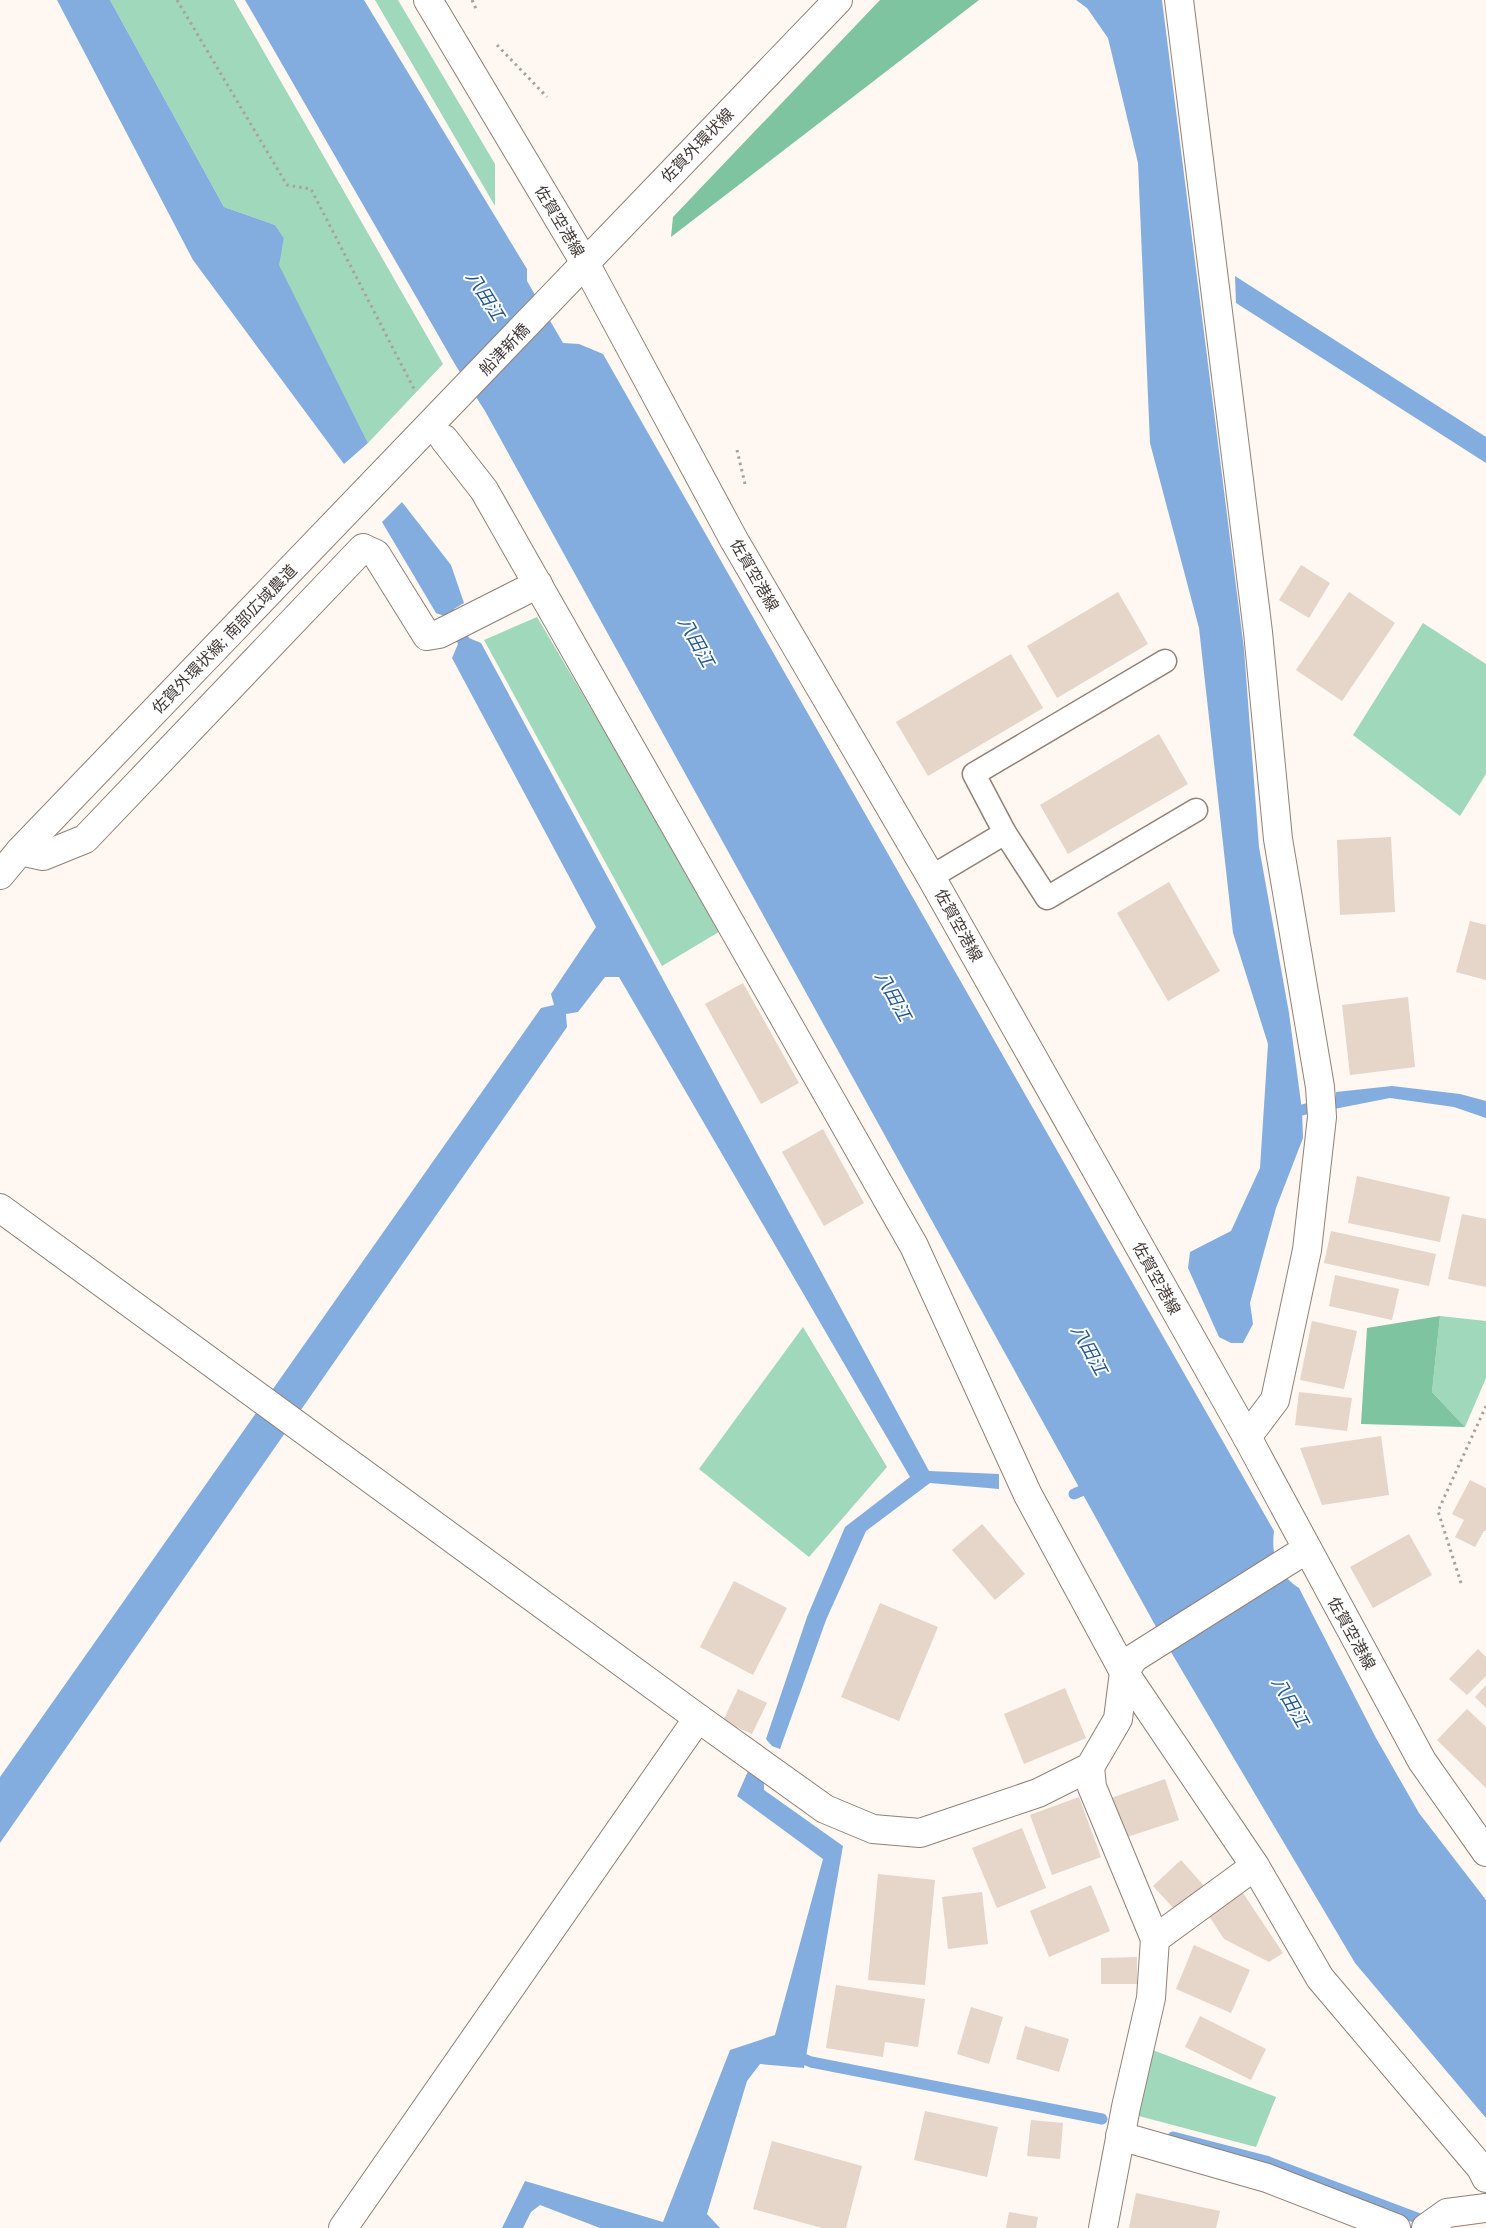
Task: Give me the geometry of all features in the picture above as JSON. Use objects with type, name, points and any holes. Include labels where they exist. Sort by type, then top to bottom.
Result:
[{"type":"street","name":"佐賀空港線","points":[[428,0],[585,263],[734,540],[931,877],[1247,1437],[1301,1552],[1422,1761],[1486,1852]]},
{"type":"street","name":"佐賀外環状線","points":[[559,293],[585,263],[838,0]]},
{"type":"street","points":[[1179,0],[1258,632],[1278,840],[1320,1087],[1322,1118],[1307,1250],[1275,1400],[1247,1437]]},
{"type":"street","name":"船津新橋","points":[[449,405],[559,293]]},
{"type":"street","name":"佐賀外環状線; 南部広域農道","points":[[0,874],[449,405]]},
{"type":"street","points":[[444,439],[484,490],[914,1246],[1028,1495],[1129,1665],[1254,1866],[1320,1978],[1481,2168],[1486,2178]]},
{"type":"street","points":[[20,851],[44,856],[85,839],[363,548],[376,554],[427,636],[439,634],[538,584]]},
{"type":"street","points":[[0,1208],[302,1430],[825,1809],[873,1829],[920,1833],[1038,1793],[1090,1767],[1118,1719],[1129,1665],[1301,1552]]},
{"type":"street","points":[[343,2228],[698,1718]]},
{"type":"street","points":[[1090,1767],[1092,1787],[1154,1939],[1151,1998],[1120,2136],[1103,2228]]},
{"type":"street","points":[[1154,1939],[1254,1866]]},
{"type":"street","points":[[1120,2136],[1267,2178],[1396,2228]]},
{"type":"street","points":[[1436,2220],[1486,2208]]},
{"type":"lane","points":[[1165,662],[974,774],[1005,834],[1047,898],[1196,810]]},
{"type":"lane","points":[[931,877],[1005,834]]},
{"type":"path","points":[[177,0],[287,185],[311,189],[418,396]]},
{"type":"path","points":[[491,39],[547,98]]},
{"type":"path","points":[[1461,1583],[1438,1511],[1486,1406]]},
{"type":"green space","points":[[110,0],[234,0],[443,364],[368,443],[278,264],[284,238],[275,225],[224,207]]},
{"type":"green space","points":[[375,0],[398,0],[495,164],[495,206]]},
{"type":"green space","points":[[880,0],[979,0],[671,237],[673,217]]},
{"type":"green space","points":[[537,617],[722,930],[662,966],[484,640]]},
{"type":"green space","points":[[1423,623],[1486,664],[1486,774],[1460,816],[1353,735]]},
{"type":"green space","points":[[1440,1316],[1486,1321],[1486,1378],[1465,1427],[1432,1392]]},
{"type":"green space","points":[[1440,1316],[1432,1392],[1465,1427],[1361,1424],[1367,1328]]},
{"type":"green space","points":[[803,1327],[887,1467],[809,1557],[699,1469]]},
{"type":"green space","points":[[1150,2049],[1276,2097],[1256,2147],[1135,2115]]},
{"type":"water","points":[[57,0],[110,0],[224,207],[275,225],[284,238],[279,265],[368,443],[344,464],[193,260]]},
{"type":"water","name":"八田江","points":[[245,0],[364,0],[527,269],[527,281],[563,343],[579,344],[603,354],[1274,1531],[1273,1540],[1277,1563],[1285,1576],[1299,1588],[1376,1738],[1419,1813],[1486,1900],[1486,2118],[1355,1963],[1155,1625],[485,411],[456,366]]},
{"type":"water","points":[[1076,0],[1162,0],[1244,649],[1259,847],[1289,1013],[1302,1110],[1303,1138],[1276,1208],[1250,1303],[1253,1324],[1243,1343],[1231,1343],[1219,1337],[1188,1268],[1190,1252],[1231,1231],[1260,1168],[1268,1044],[1233,933],[1199,628],[1150,443],[1138,163],[1108,38],[1087,8]]},
{"type":"water","points":[[1235,276],[1486,437],[1486,463],[1236,303]]},
{"type":"water","points":[[402,502],[451,565],[464,603],[454,609],[469,638],[481,643],[929,1471],[999,1474],[999,1489],[930,1483],[866,1531],[826,1620],[780,1749],[772,1746],[766,1739],[807,1617],[845,1527],[910,1477],[619,977],[605,977],[578,1012],[566,1014],[567,1027],[0,1843],[0,1777],[541,1008],[554,1005],[551,994],[596,927],[452,658],[458,644],[444,616],[436,613],[382,522]]},
{"type":"water","points":[[1392,1086],[1460,1094],[1486,1101],[1486,1118],[1454,1107],[1390,1098],[1334,1109],[1336,1092]]},
{"type":"water","points":[[749,1769],[764,1778],[764,1790],[843,1846],[804,2068],[760,2064],[747,2081],[707,2214],[720,2228],[600,2228],[540,2205],[531,2212],[523,2228],[502,2228],[525,2181],[663,2222],[730,2050],[775,2035],[823,1859],[737,1796]]},
{"type":"building","points":[[1301,565],[1330,583],[1309,618],[1279,600]]},
{"type":"building","points":[[1118,592],[1148,644],[1057,698],[1027,646]]},
{"type":"building","points":[[1349,592],[1395,623],[1342,701],[1296,670]]},
{"type":"building","points":[[1011,654],[1043,708],[928,776],[896,722]]},
{"type":"building","points":[[1159,734],[1188,784],[1068,854],[1040,805]]},
{"type":"building","points":[[1391,837],[1395,912],[1340,915],[1337,840]]},
{"type":"building","points":[[1169,882],[1220,971],[1168,1001],[1117,913]]},
{"type":"building","points":[[1470,921],[1486,925],[1486,980],[1456,972]]},
{"type":"building","points":[[743,983],[799,1083],[761,1104],[705,1004]]},
{"type":"building","points":[[1408,997],[1415,1067],[1350,1075],[1342,1005]]},
{"type":"building","points":[[823,1129],[864,1203],[824,1226],[782,1152]]},
{"type":"building","points":[[1357,1176],[1450,1197],[1440,1242],[1348,1223]]},
{"type":"building","points":[[1462,1214],[1486,1219],[1486,1287],[1448,1279]]},
{"type":"building","points":[[1331,1231],[1436,1254],[1429,1286],[1324,1263]]},
{"type":"building","points":[[1335,1275],[1399,1289],[1392,1320],[1329,1306]]},
{"type":"building","points":[[1312,1321],[1357,1331],[1344,1389],[1300,1380]]},
{"type":"building","points":[[1299,1392],[1352,1398],[1347,1431],[1295,1425]]},
{"type":"building","points":[[1381,1436],[1389,1495],[1322,1505],[1300,1448]]},
{"type":"building","points":[[1470,1480],[1486,1488],[1486,1531],[1484,1531],[1475,1547],[1455,1537],[1464,1520],[1452,1514]]},
{"type":"building","points":[[982,1524],[1025,1574],[995,1600],[952,1550]]},
{"type":"building","points":[[1409,1534],[1432,1575],[1373,1608],[1350,1567]]},
{"type":"building","points":[[734,1581],[787,1608],[753,1675],[700,1647]]},
{"type":"building","points":[[880,1603],[938,1627],[899,1721],[841,1697]]},
{"type":"building","points":[[1478,1649],[1486,1657],[1486,1676],[1467,1695],[1449,1679]]},
{"type":"building","points":[[1486,1685],[1486,1708],[1475,1697]]},
{"type":"building","points":[[1065,1688],[1086,1738],[1024,1764],[1004,1714]]},
{"type":"building","points":[[738,1689],[767,1703],[752,1734],[723,1721]]},
{"type":"building","points":[[1467,1709],[1486,1727],[1486,1788],[1437,1740]]},
{"type":"building","points":[[1165,1779],[1179,1820],[1124,1838],[1111,1798]]},
{"type":"building","points":[[1079,1797],[1101,1857],[1052,1875],[1030,1815]]},
{"type":"building","points":[[1022,1828],[1046,1888],[997,1908],[972,1848]]},
{"type":"building","points":[[1181,1860],[1205,1887],[1177,1912],[1153,1886]]},
{"type":"building","points":[[878,1874],[935,1880],[925,1985],[868,1980]]},
{"type":"building","points":[[1091,1885],[1110,1931],[1049,1957],[1030,1911]]},
{"type":"building","points":[[982,1892],[988,1944],[948,1949],[942,1897]]},
{"type":"building","points":[[1243,1893],[1283,1953],[1269,1962],[1224,1939],[1209,1916]]},
{"type":"building","points":[[1194,1945],[1250,1970],[1231,2013],[1176,1989]]},
{"type":"building","points":[[1137,1957],[1137,1984],[1101,1984],[1101,1958]]},
{"type":"building","points":[[836,1985],[925,1999],[918,2047],[885,2042],[883,2057],[826,2048]]},
{"type":"building","points":[[971,2007],[1003,2017],[989,2064],[957,2054]]},
{"type":"building","points":[[1200,2016],[1266,2049],[1251,2080],[1185,2047]]},
{"type":"building","points":[[1025,2026],[1069,2039],[1059,2072],[1016,2059]]},
{"type":"building","points":[[925,2111],[998,2127],[987,2177],[914,2160]]},
{"type":"building","points":[[1031,2120],[1063,2123],[1060,2159],[1027,2156]]},
{"type":"building","points":[[772,2141],[862,2166],[846,2228],[822,2228],[753,2209]]},
{"type":"building","points":[[1136,2193],[1220,2211],[1216,2228],[1129,2228]]},
{"type":"building","points":[[1009,2212],[1038,2217],[1036,2228],[1006,2228]]},
{"type":"waterway","points":[[1302,1110],[1322,1105]]},
{"type":"waterway","points":[[1074,1494],[1095,1485]]},
{"type":"waterway","points":[[792,2054],[811,2062],[1102,2119]]},
{"type":"waterway","points":[[1173,2137],[1266,2161],[1430,2223]]}]
